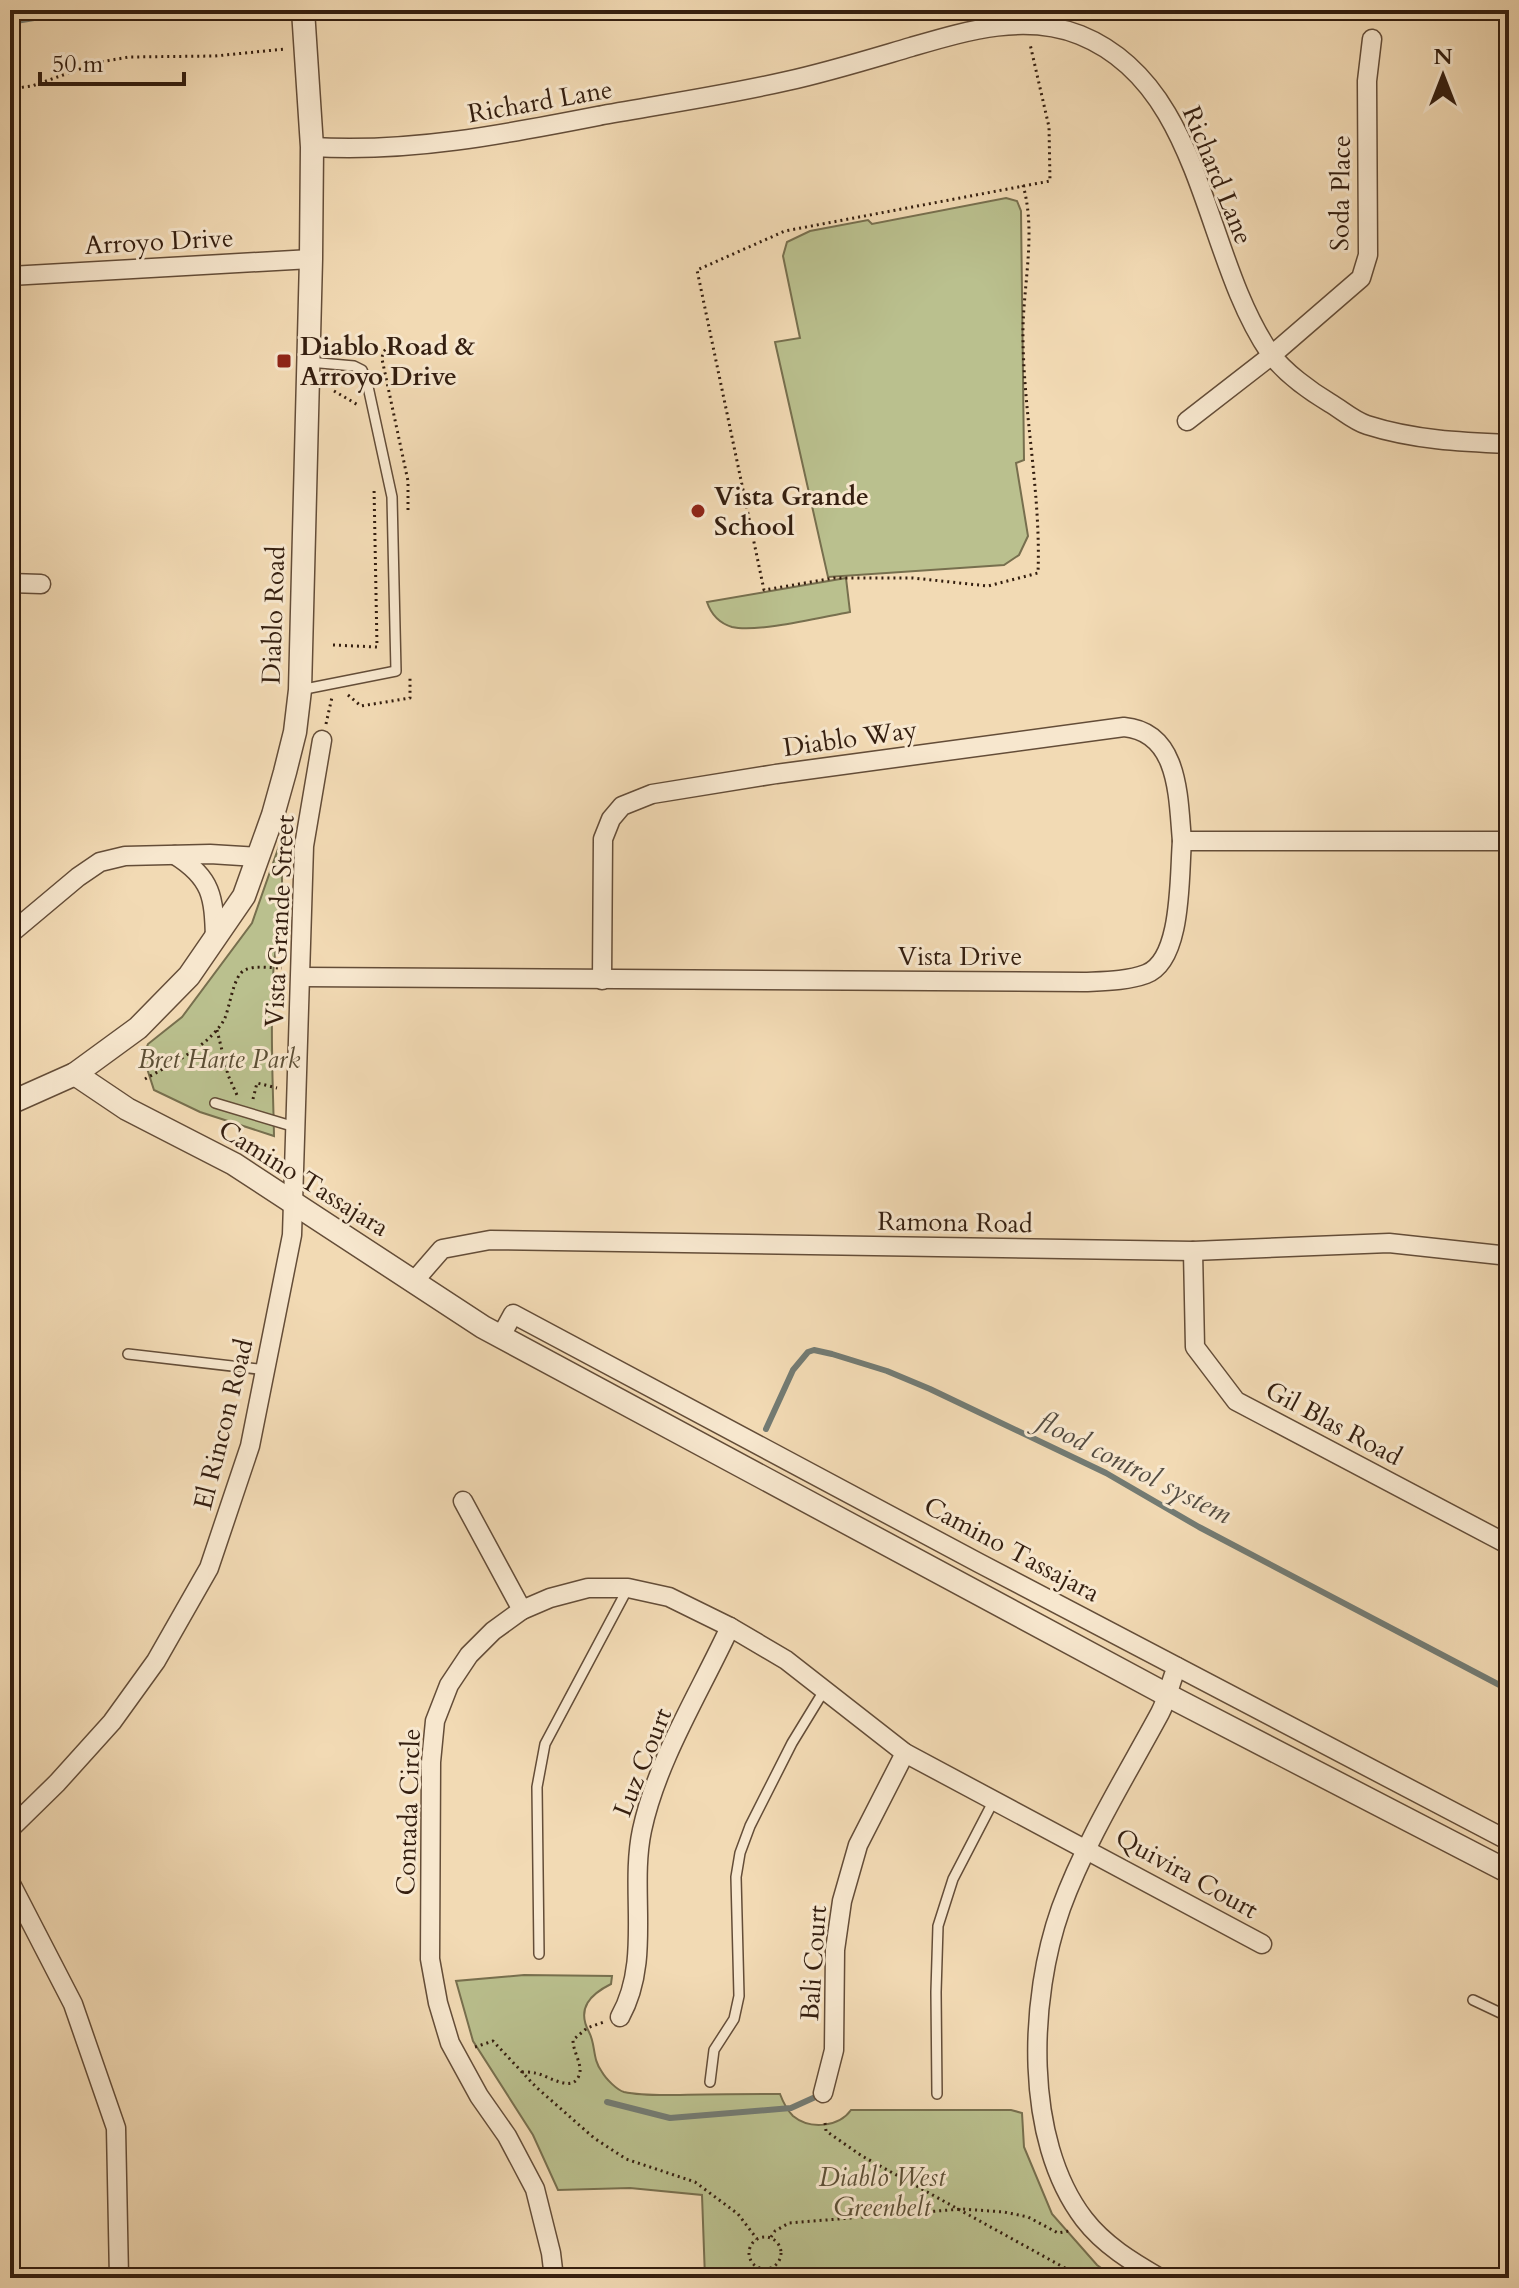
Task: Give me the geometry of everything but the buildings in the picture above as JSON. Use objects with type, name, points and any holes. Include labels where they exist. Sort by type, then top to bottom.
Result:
[{"type":"street","name":"Diablo Road","points":[[10,1103],[75,1074],[138,1028],[189,976],[244,896],[285,772],[295,732],[300,690],[309,362],[312,147],[303,10]]},
{"type":"street","name":"Richard Lane","points":[[312,147],[402,148],[465,141],[787,81],[959,32],[1008,24],[1027,24],[1080,35],[1118,57],[1150,87],[1174,125],[1227,265],[1248,314],[1272,355],[1315,394],[1364,424],[1432,440],[1509,444]]},
{"type":"street","name":"Soda Place","points":[[1187,421],[1272,355],[1361,278],[1368,255],[1367,81],[1372,39]]},
{"type":"street","name":"Arroyo Drive","points":[[10,276],[311,259]]},
{"type":"street","points":[[10,583],[41,584]]},
{"type":"street","name":"Diablo Way","points":[[602,980],[603,839],[611,819],[622,806],[652,794],[1124,727],[1138,728],[1167,753],[1176,776],[1182,841]]},
{"type":"street","name":"Vista Grande Street","points":[[292,1201],[304,846],[322,740]]},
{"type":"street","points":[[1182,841],[1509,841]]},
{"type":"street","name":"Vista Drive","points":[[302,972],[602,980],[1119,980],[1149,973],[1167,953],[1175,927],[1182,841]]},
{"type":"street","points":[[175,855],[205,879],[214,912],[215,939]]},
{"type":"street","points":[[10,934],[100,862],[125,856],[258,857]]},
{"type":"street","name":"Camino Tassajara","points":[[75,1074],[127,1109],[234,1164],[501,1336],[1169,1696],[1509,1872]]},
{"type":"street","name":"El Rincon Road","points":[[10,1829],[112,1722],[156,1661],[209,1568],[250,1446],[292,1235],[292,1201]]},
{"type":"street","name":"Ramona Road","points":[[415,1280],[442,1249],[490,1240],[1193,1251],[1389,1243],[1509,1256]]},
{"type":"street","name":"Gil Blas Road","points":[[1193,1251],[1195,1347],[1236,1401],[1509,1545]]},
{"type":"street","name":"Camino Tassajara","points":[[501,1336],[513,1314],[1509,1841]]},
{"type":"street","points":[[463,1501],[522,1610]]},
{"type":"street","name":"Contada Circle","points":[[554,2278],[535,2189],[507,2136],[479,2096],[450,2043],[438,2003],[430,1959],[431,1762],[435,1721],[449,1685],[469,1655],[493,1631],[522,1610],[550,1598],[588,1588],[628,1588],[669,1597],[730,1627],[786,1660],[905,1753],[1087,1848]]},
{"type":"street","name":"Luz Court","points":[[620,2017],[630,1999],[636,1975],[641,1834],[649,1802],[730,1627]]},
{"type":"street","points":[[1160,2278],[1127,2259],[1104,2240],[1083,2218],[1066,2188],[1050,2152],[1037,2053],[1044,1968],[1061,1908],[1087,1848],[1169,1696],[1177,1667]]},
{"type":"street","name":"Bali Court","points":[[823,2093],[834,2050],[835,1950],[842,1901],[858,1845],[905,1753]]},
{"type":"street","name":"Quivira Court","points":[[1087,1848],[1262,1944]]},
{"type":"street","points":[[10,1882],[73,2004],[116,2128],[119,2278]]},
{"type":"lane","points":[[300,690],[396,671],[392,497],[362,370],[354,366],[309,362]]},
{"type":"lane","points":[[215,1103],[295,1127]]},
{"type":"lane","points":[[128,1354],[266,1370]]},
{"type":"lane","points":[[539,1954],[537,1787],[545,1744],[628,1588]]},
{"type":"lane","points":[[710,2082],[714,2050],[734,2019],[739,1996],[736,1877],[740,1853],[750,1826],[792,1743],[825,1689]]},
{"type":"lane","points":[[937,2094],[938,1926],[953,1879],[994,1800]]},
{"type":"lane","points":[[1473,2000],[1509,2017]]},
{"type":"path","points":[[1023,185],[1029,234],[1023,338],[1038,535],[1038,573],[988,586],[913,578],[834,578],[764,590],[697,270],[785,231],[1023,185],[1050,181],[1049,127],[1027,24]]},
{"type":"path","points":[[10,89],[32,86],[100,62],[129,57],[215,56],[304,41]]},
{"type":"path","points":[[334,391],[358,404],[361,418]]},
{"type":"path","points":[[333,645],[377,647],[374,487]]},
{"type":"path","points":[[322,740],[333,683]]},
{"type":"path","points":[[145,1079],[217,1029],[229,1007],[238,975],[244,970],[302,972]]},
{"type":"path","points":[[217,1029],[228,1075],[243,1105]]},
{"type":"path","points":[[252,1106],[257,1083],[297,1091]]},
{"type":"path","points":[[522,2072],[570,2084],[577,2079],[580,2067],[573,2047],[577,2034],[620,2017]]},
{"type":"path","points":[[472,2048],[493,2041],[594,2138],[626,2159],[695,2182],[738,2214],[757,2239]]},
{"type":"path","points":[[825,2123],[826,2131],[838,2141],[1083,2278]]},
{"type":"path","points":[[771,2237],[779,2244],[782,2253],[778,2263],[770,2269],[759,2268],[751,2261],[749,2250],[757,2239],[771,2237],[789,2223],[962,2209],[1004,2212],[1039,2221],[1058,2233],[1069,2231]]},
{"type":"green space","points":[[1006,198],[1017,201],[1021,211],[1024,460],[1016,463],[1028,536],[1019,555],[1004,565],[828,577],[775,342],[800,338],[783,256],[787,242],[810,231],[868,220],[872,224]]},
{"type":"green space","points":[[846,578],[850,612],[790,624],[732,627],[716,618],[707,602]]},
{"type":"green space","name":"Bret Harte Park","points":[[278,849],[282,882],[272,997],[274,1136],[200,1112],[154,1090],[143,1056],[148,1044],[182,1017],[252,923]]},
{"type":"green space","name":"Diablo West Greenbelt","points":[[524,1975],[612,1976],[611,1984],[592,1997],[584,2016],[599,2067],[612,2084],[624,2092],[660,2095],[780,2094],[793,2116],[816,2125],[839,2120],[851,2110],[1011,2110],[1022,2113],[1024,2147],[1052,2214],[1097,2265],[1115,2278],[930,2278],[918,2268],[885,2278],[705,2278],[702,2195],[630,2188],[558,2190],[533,2135],[473,2041],[456,1981]]},
{"type":"waterway","points":[[10,22],[82,10]]},
{"type":"waterway","points":[[202,10],[261,17],[346,10]]},
{"type":"waterway","name":"flood control system","points":[[766,1429],[793,1370],[808,1352],[814,1350],[832,1354],[887,1371],[1106,1473],[1199,1527],[1509,1690]]},
{"type":"waterway","points":[[607,2102],[670,2118],[791,2108],[822,2094]]},
{"type":"place","name":"Diablo Road & Arroyo Drive","points":[[284,361]]},
{"type":"place","name":"Vista Grande School","points":[[698,511]]}]
